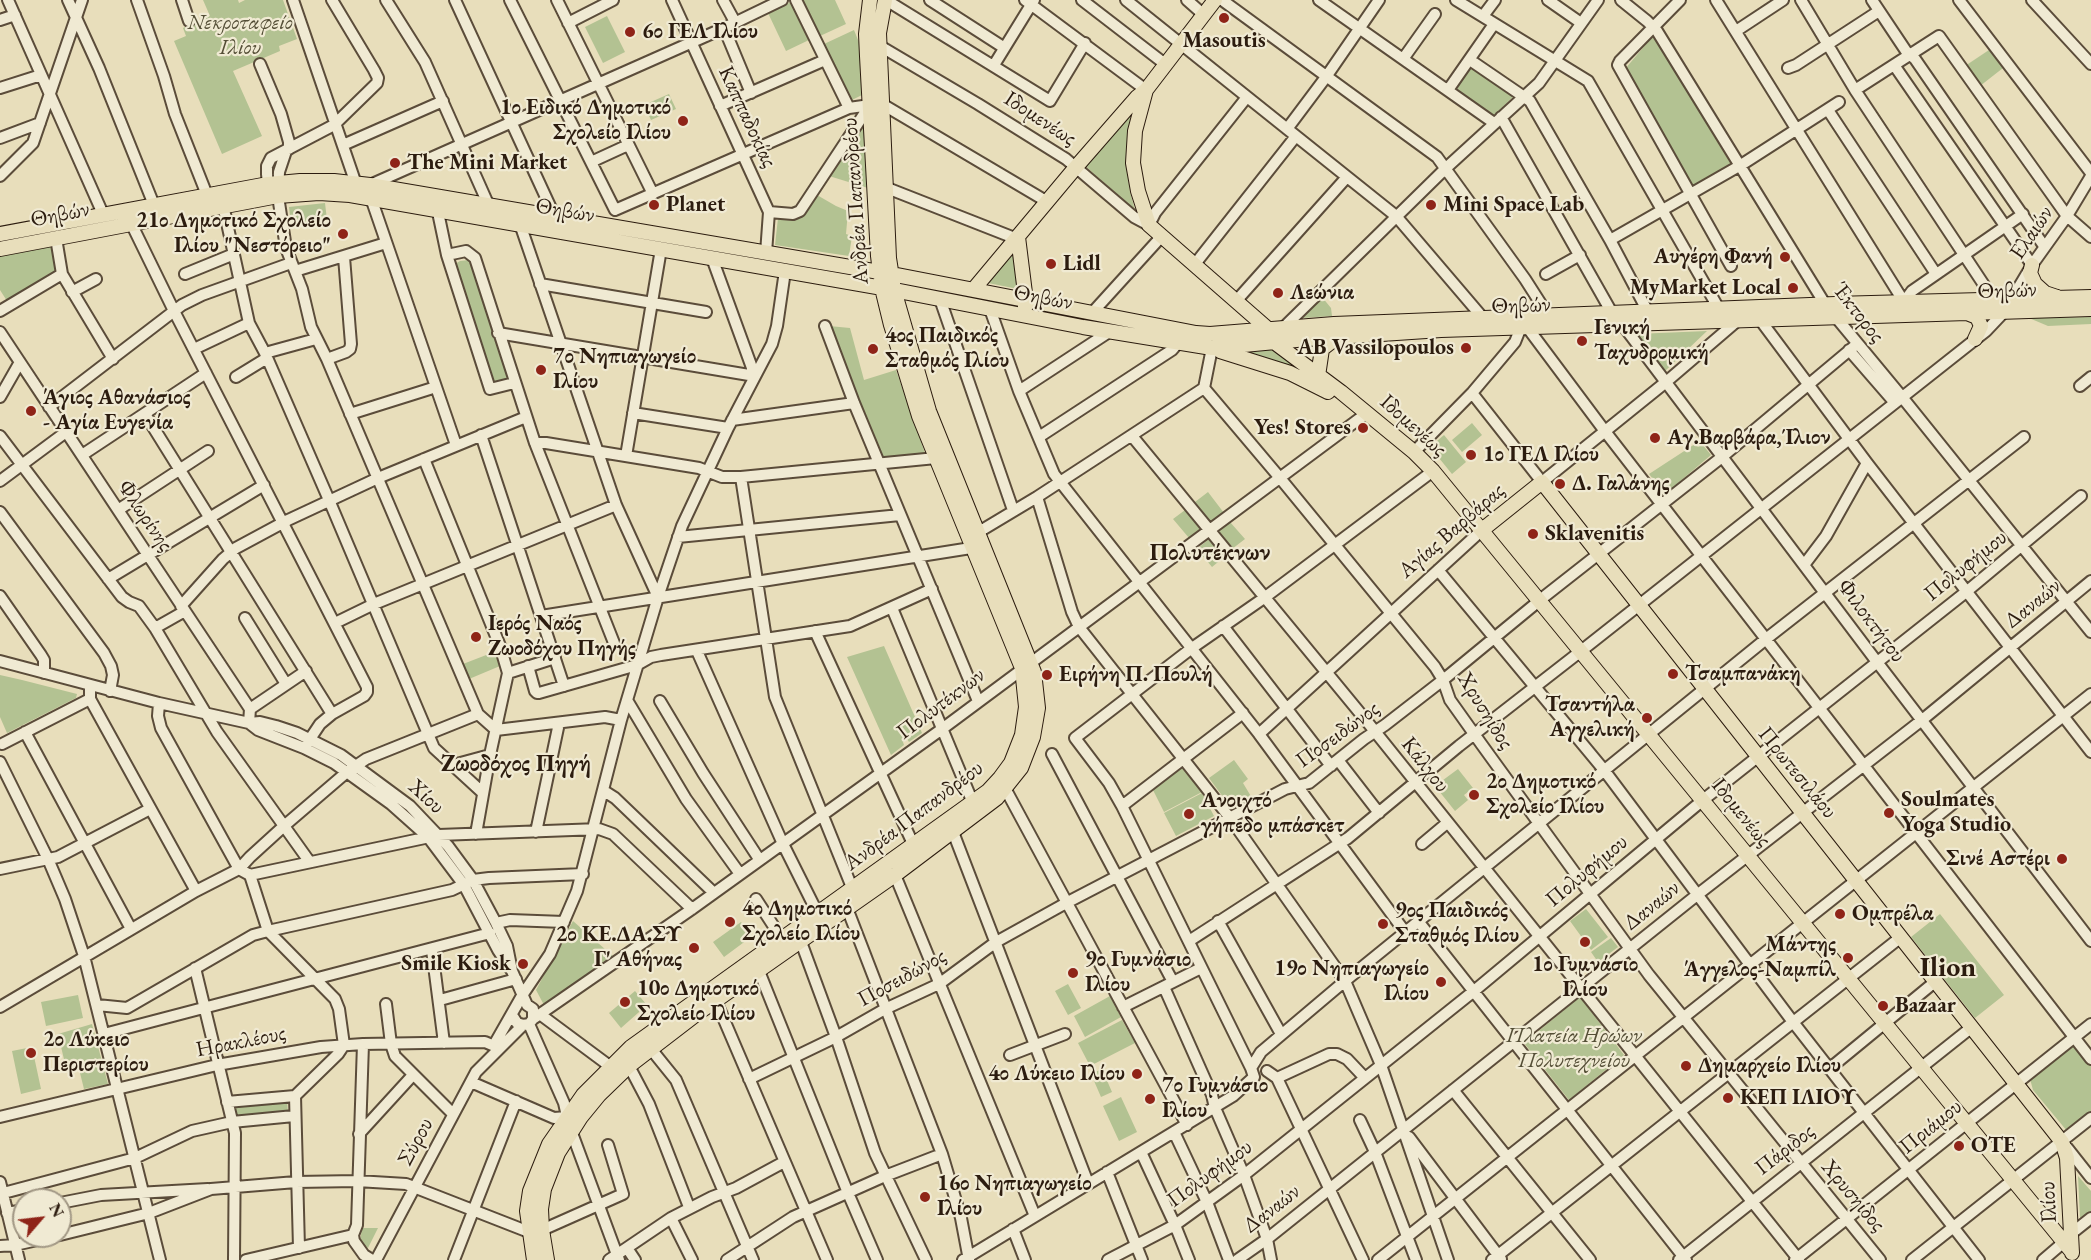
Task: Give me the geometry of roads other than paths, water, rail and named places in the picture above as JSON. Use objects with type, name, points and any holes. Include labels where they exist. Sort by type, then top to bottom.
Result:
[{"type":"main road","name":"Ανδρέα Παπανδρέου","points":[[870,0],[866,34],[886,188],[886,274]]},
{"type":"main road","name":"Ανδρέα Παπανδρέου","points":[[547,1260],[527,1211],[534,1177],[549,1144],[583,1095],[631,1047],[972,803],[1000,778],[1011,763],[1025,722],[1026,665],[971,548],[910,389],[888,289],[876,105],[879,33],[885,0]]},
{"type":"main road","points":[[973,290],[1046,201],[1137,97],[1146,90],[1215,0]]},
{"type":"main road","points":[[1146,90],[1135,131],[1133,163],[1138,191],[1149,225]]},
{"type":"main road","name":"Θηβών","points":[[0,234],[207,195],[315,181],[603,225],[886,274],[1196,333],[1274,333],[1336,338],[1422,331],[1524,327],[1617,319],[1648,312],[1825,304],[1904,302],[2091,309]]},
{"type":"main road","name":"Θηβών","points":[[0,249],[223,205],[275,188],[319,193],[365,189],[440,210],[888,289],[1109,332],[1212,348],[1274,333],[1334,324],[1548,315],[1736,322],[1967,313],[2059,298],[2091,297]]},
{"type":"main road","name":"Ιδομενέως","points":[[1149,225],[1274,333],[1318,376],[1362,409],[1414,452],[1433,471],[1884,1023],[2072,1249]]},
{"type":"main road","points":[[1018,237],[1026,301],[1024,315]]},
{"type":"main road","points":[[2032,265],[2030,273],[2035,284],[2045,293],[2059,298]]},
{"type":"main road","name":"Ανδρέα Παπανδρέου","points":[[534,1260],[535,1231],[544,1189],[558,1153],[585,1111],[615,1079],[716,1001],[953,832],[1006,790],[1026,758],[1036,722],[1038,696],[924,396],[888,289]]},
{"type":"main road","points":[[1967,313],[1977,317],[1981,326],[1975,339]]},
{"type":"main road","points":[[1318,376],[1322,349],[1336,338]]},
{"type":"main road","name":"Ιδομενέως","points":[[1212,348],[1290,373],[1362,409]]},
{"type":"main road","name":"Αγίας Βαρβάρας","points":[[1482,530],[1542,482]]},
{"type":"main road","name":"Πρωτεσιλάου","points":[[1542,482],[2062,1142]]},
{"type":"main road","name":"Ιλίου","points":[[2062,1142],[2067,1158],[2072,1249]]},
{"type":"street","points":[[8,0],[103,214]]},
{"type":"street","points":[[68,0],[99,68],[154,205]]},
{"type":"street","points":[[0,176],[33,143],[82,0]]},
{"type":"street","points":[[137,0],[164,76],[174,114],[207,195]]},
{"type":"street","points":[[182,0],[189,21]]},
{"type":"street","points":[[293,0],[334,125],[365,189],[386,243],[456,445]]},
{"type":"street","points":[[332,0],[378,78],[377,83],[334,125],[272,158],[269,161],[267,174],[275,188],[286,248],[311,327],[327,359],[478,714],[496,730],[605,717],[621,720]]},
{"type":"street","points":[[386,0],[425,62],[489,206]]},
{"type":"street","points":[[455,0],[555,217]]},
{"type":"street","points":[[510,0],[615,210]]},
{"type":"street","points":[[557,0],[652,194]]},
{"type":"street","points":[[568,23],[613,0]]},
{"type":"street","name":"Καππαδοκίας","points":[[672,0],[769,212],[765,254]]},
{"type":"street","points":[[723,0],[735,22]]},
{"type":"street","points":[[365,189],[782,0]]},
{"type":"street","points":[[796,0],[849,108]]},
{"type":"street","points":[[885,0],[1050,101],[1085,43]]},
{"type":"street","points":[[930,0],[1003,47]]},
{"type":"street","points":[[1082,0],[1165,64]]},
{"type":"street","points":[[1126,0],[1396,216],[1483,318]]},
{"type":"street","points":[[1187,0],[1204,15]]},
{"type":"street","points":[[1222,0],[1428,149],[1446,168],[1548,315]]},
{"type":"street","points":[[1319,0],[1449,90],[1498,120]]},
{"type":"street","points":[[1195,264],[1292,132],[1326,77],[1379,0]]},
{"type":"street","points":[[1456,0],[1588,81],[1719,309]]},
{"type":"street","points":[[1483,16],[1495,0]]},
{"type":"street","points":[[1548,0],[1581,23]]},
{"type":"street","points":[[1274,333],[1446,168],[1539,83],[1598,0]]},
{"type":"street","name":"Έκτορος","points":[[1621,0],[1654,27],[1853,347],[1968,480],[2091,632]]},
{"type":"street","points":[[1680,0],[1618,65],[1731,266]]},
{"type":"street","points":[[1716,0],[1904,302],[1912,291],[2023,214]]},
{"type":"street","points":[[1736,31],[1783,0]]},
{"type":"street","points":[[1801,0],[1855,90],[1986,288]]},
{"type":"street","points":[[1872,0],[2044,246]]},
{"type":"street","points":[[1959,0],[2091,175]]},
{"type":"street","points":[[2032,0],[2091,64]]},
{"type":"street","points":[[994,65],[1030,2],[1146,90]]},
{"type":"street","points":[[1788,68],[1879,11]]},
{"type":"street","points":[[1403,59],[1435,14]]},
{"type":"street","points":[[0,20],[15,15]]},
{"type":"street","points":[[1449,90],[1494,24]]},
{"type":"street","points":[[724,28],[751,93]]},
{"type":"street","points":[[1855,90],[1939,36],[2067,216],[2091,237]]},
{"type":"street","name":"Ιδομενέως","points":[[880,46],[978,104],[1076,167],[1134,217],[1149,225]]},
{"type":"street","points":[[720,106],[825,60]]},
{"type":"street","points":[[1470,60],[1525,96],[1535,110],[1610,240],[1648,312]]},
{"type":"street","points":[[260,64],[281,114],[289,142],[288,150]]},
{"type":"street","points":[[1894,65],[2032,265]]},
{"type":"street","points":[[0,88],[41,75]]},
{"type":"street","points":[[1149,225],[1155,213],[1247,97]]},
{"type":"street","points":[[343,145],[443,101]]},
{"type":"street","points":[[1610,240],[1692,195],[1798,131],[1839,102]]},
{"type":"street","points":[[769,212],[800,211],[876,105]]},
{"type":"street","points":[[603,225],[615,210],[849,108],[876,105],[1046,201]]},
{"type":"street","points":[[1828,110],[1936,274]]},
{"type":"street","name":"Φιλοκτήτου","points":[[1498,120],[1617,319],[2091,941]]},
{"type":"street","points":[[0,138],[40,123]]},
{"type":"street","points":[[591,162],[628,145]]},
{"type":"street","name":"Ελαιών","points":[[1189,941],[1340,843],[1474,734],[1975,339],[2008,306],[2091,175]]},
{"type":"street","points":[[1237,300],[1347,177]]},
{"type":"street","points":[[886,188],[1012,237],[1018,237]]},
{"type":"street","points":[[223,205],[249,323],[266,356],[329,500],[434,747],[483,793]]},
{"type":"street","points":[[440,210],[439,217],[447,255],[490,389],[514,383]]},
{"type":"street","points":[[131,223],[367,687],[364,696],[332,714],[320,724],[306,743]]},
{"type":"street","points":[[520,224],[596,451],[616,505],[658,597]]},
{"type":"street","points":[[1092,313],[1161,237]]},
{"type":"street","points":[[56,238],[62,274],[112,359]]},
{"type":"street","points":[[50,407],[190,300],[240,282],[293,267],[344,257],[386,243]]},
{"type":"street","points":[[626,456],[661,249]]},
{"type":"street","points":[[447,255],[466,251],[475,258],[535,443],[614,643]]},
{"type":"street","points":[[185,274],[234,254]]},
{"type":"street","points":[[1546,274],[1580,255]]},
{"type":"street","points":[[327,359],[346,352],[350,349],[351,344],[344,257]]},
{"type":"street","points":[[498,333],[755,376],[712,258]]},
{"type":"street","name":"Σύρου","points":[[374,1260],[479,1068],[497,1047],[550,954],[564,922],[582,874],[621,720],[678,537],[707,471],[772,344],[785,271]]},
{"type":"street","points":[[0,311],[62,274]]},
{"type":"street","points":[[72,292],[96,279]]},
{"type":"street","points":[[540,284],[706,312]]},
{"type":"street","points":[[940,299],[1013,510]]},
{"type":"street","points":[[990,309],[1018,391],[1059,481],[1243,713],[1405,932]]},
{"type":"street","points":[[1761,321],[1867,463],[2091,752]]},
{"type":"street","name":"Αγίας Βαρβάρας","points":[[1542,482],[1736,322]]},
{"type":"street","points":[[194,349],[249,323]]},
{"type":"street","points":[[825,326],[900,515],[978,701]]},
{"type":"street","points":[[1414,452],[1472,393],[1515,342],[1524,327],[2091,1059]]},
{"type":"street","name":"Φλωρίνης","points":[[0,332],[250,709]]},
{"type":"street","points":[[1018,391],[1109,332]]},
{"type":"street","points":[[236,376],[266,356],[316,339]]},
{"type":"street","points":[[1039,437],[1173,350],[1178,343]]},
{"type":"street","name":"Ποσειδώνος","points":[[749,1078],[836,1037],[885,1009],[939,984],[996,942],[1068,902],[1285,789],[1309,783],[1443,680],[1540,600],[1722,457],[1853,347]]},
{"type":"street","points":[[977,533],[1204,388],[1212,348]]},
{"type":"street","points":[[0,397],[20,362]]},
{"type":"street","points":[[82,455],[206,373]]},
{"type":"street","points":[[2080,386],[2091,377]]},
{"type":"street","points":[[350,414],[436,387]]},
{"type":"street","name":"Χρυσηίδος","points":[[1204,388],[1280,478],[1443,680],[1450,700],[1474,734],[1684,1019],[1880,1260]]},
{"type":"street","name":"Πρωτεσιλάου","points":[[1472,393],[1542,482]]},
{"type":"street","points":[[633,413],[730,424],[855,403]]},
{"type":"street","name":"Πολυτέκνων","points":[[532,1021],[942,729],[1280,478],[1362,409]]},
{"type":"street","points":[[145,414],[332,714]]},
{"type":"street","points":[[155,628],[183,608],[231,551],[329,500],[526,417]]},
{"type":"street","points":[[0,481],[66,432]]},
{"type":"street","points":[[481,435],[564,686]]},
{"type":"street","points":[[0,436],[122,597],[139,606],[155,628],[217,732],[309,861]]},
{"type":"street","name":"Κάλχου","points":[[1132,436],[1374,731],[1797,1259]]},
{"type":"street","points":[[847,908],[942,1154],[961,1218],[966,1259],[1233,1096],[1254,1069],[1261,1052],[1281,1035],[1648,733],[1824,592],[2024,437]]},
{"type":"street","points":[[535,443],[699,468],[722,477],[936,458]]},
{"type":"street","points":[[118,510],[208,451]]},
{"type":"street","points":[[424,459],[500,646],[508,673],[476,834]]},
{"type":"street","points":[[1804,565],[1826,536],[1867,463]]},
{"type":"street","points":[[1254,1069],[1201,968],[1122,806],[1109,783],[1075,738],[1134,695],[1192,648],[1264,598],[1433,471]]},
{"type":"street","points":[[741,477],[774,697],[853,890]]},
{"type":"street","points":[[108,579],[264,485]]},
{"type":"street","name":"Πολυφήμου","points":[[1108,1260],[1175,1225],[1244,1175],[1474,991],[1703,800],[1966,592],[2081,496]]},
{"type":"street","points":[[1036,497],[1072,612],[1079,627],[1184,758],[1346,981],[1381,1065],[1448,1260]]},
{"type":"street","points":[[335,623],[374,604],[616,505]]},
{"type":"street","points":[[0,512],[104,653],[113,675],[110,691]]},
{"type":"street","points":[[678,537],[900,515]]},
{"type":"street","name":"Αγίας Βαρβάρας","points":[[1259,734],[1482,530]]},
{"type":"street","points":[[541,616],[971,548]]},
{"type":"street","points":[[1438,570],[1604,770],[1793,1022],[1979,1260]]},
{"type":"street","name":"Δαναών","points":[[1237,1260],[1267,1239],[1697,895],[1922,720],[2091,581]]},
{"type":"street","points":[[528,666],[537,693],[637,664],[651,657],[850,626],[932,589]]},
{"type":"street","points":[[0,596],[44,660],[44,673]]},
{"type":"street","points":[[892,608],[972,803]]},
{"type":"street","points":[[245,618],[286,684]]},
{"type":"street","points":[[1223,626],[1287,709],[1379,813]]},
{"type":"street","points":[[815,632],[914,846]]},
{"type":"street","points":[[697,651],[783,844],[818,914]]},
{"type":"street","points":[[508,673],[555,658]]},
{"type":"street","name":"Χίου","points":[[0,661],[110,691],[249,723],[258,730],[330,749],[352,768],[410,806],[468,883],[493,928],[507,946],[520,1005],[534,1011],[532,1021],[564,1103],[615,1258]]},
{"type":"street","points":[[249,723],[250,709],[306,671]]},
{"type":"street","points":[[90,686],[90,699],[196,891]]},
{"type":"street","points":[[1378,1260],[2091,694]]},
{"type":"street","points":[[90,699],[25,732],[1,741],[0,761],[65,899],[84,956],[160,1260]]},
{"type":"street","points":[[627,700],[686,799],[740,873]]},
{"type":"street","points":[[660,700],[703,773],[759,860]]},
{"type":"street","points":[[159,703],[158,716],[161,728],[239,869],[250,875],[434,836],[599,829],[613,834],[692,909]]},
{"type":"street","points":[[1122,806],[1243,713]]},
{"type":"street","points":[[0,1007],[196,891],[239,869],[284,826],[352,768],[366,759],[478,714]]},
{"type":"street","points":[[536,832],[559,723]]},
{"type":"street","points":[[25,732],[131,929]]},
{"type":"street","points":[[1052,754],[1118,876],[1168,984],[1212,1095],[1215,1108],[1244,1175],[1267,1239],[1271,1260]]},
{"type":"street","points":[[453,765],[490,755]]},
{"type":"street","points":[[1006,790],[1187,1125]]},
{"type":"street","points":[[604,791],[615,798],[714,893]]},
{"type":"street","points":[[0,869],[58,857],[150,808]]},
{"type":"street","points":[[1422,844],[1447,823]]},
{"type":"street","points":[[953,832],[1088,1183]]},
{"type":"street","points":[[97,1005],[127,1008],[253,935],[452,890],[489,878],[582,874]]},
{"type":"street","points":[[227,1102],[295,1096],[338,1054],[344,1045],[339,1009],[335,999],[268,931],[250,875]]},
{"type":"street","points":[[895,875],[1035,1216]]},
{"type":"street","points":[[756,899],[782,939]]},
{"type":"street","points":[[104,1034],[432,950],[510,920],[564,922]]},
{"type":"street","points":[[1218,921],[1281,1035]]},
{"type":"street","points":[[1418,921],[1515,1041],[1682,1259]]},
{"type":"street","points":[[1403,1130],[1497,1258],[1727,1073],[1901,938]]},
{"type":"street","points":[[801,942],[875,1153],[926,1260]]},
{"type":"street","points":[[432,950],[444,1043]]},
{"type":"street","points":[[195,968],[235,1133],[234,1260]]},
{"type":"street","points":[[1123,1007],[1201,968]]},
{"type":"street","points":[[759,971],[877,1260]]},
{"type":"street","points":[[440,1000],[514,975]]},
{"type":"street","points":[[1829,1069],[1936,981]]},
{"type":"street","points":[[716,1001],[827,1260]]},
{"type":"street","points":[[386,1004],[391,1044],[395,1056],[412,1076],[453,1114]]},
{"type":"street","points":[[520,1005],[517,1023],[532,1021],[611,1067]]},
{"type":"street","name":"Σύρου","points":[[497,1047],[532,1021]]},
{"type":"street","name":"Πριάμου","points":[[1797,1259],[2091,1024]]},
{"type":"street","name":"Πάριδος","points":[[1682,1259],[1972,1027]]},
{"type":"street","points":[[1010,1055],[1065,1034]]},
{"type":"street","name":"Ηρακλέους","points":[[0,1117],[261,1056],[363,1044],[485,1042],[497,1047]]},
{"type":"street","points":[[363,1044],[357,1225],[353,1235],[354,1241],[364,1255],[374,1260]]},
{"type":"street","points":[[651,1049],[676,1080],[753,1260]]},
{"type":"street","points":[[1276,1078],[1329,1054],[1337,1054],[1347,1059],[1365,1078]]},
{"type":"street","points":[[1254,1069],[1264,1064],[1267,1071],[1276,1078],[1363,1260]]},
{"type":"street","points":[[629,1066],[649,1104],[689,1207]]},
{"type":"street","points":[[359,1134],[412,1076]]},
{"type":"street","points":[[471,1082],[554,1118],[567,1117]]},
{"type":"street","points":[[1453,1090],[1590,1260]]},
{"type":"street","points":[[295,1096],[299,1248]]},
{"type":"street","points":[[454,1260],[516,1101]]},
{"type":"street","points":[[12,1233],[1,1190],[135,1158],[192,1131],[232,1122],[294,1116]]},
{"type":"street","points":[[1912,1260],[2091,1118]]},
{"type":"street","points":[[1360,1120],[1375,1152],[1416,1260]]},
{"type":"street","points":[[1174,1132],[1207,1202],[1229,1260]]},
{"type":"street","name":"Πρωτεσιλάου","points":[[2062,1142],[2091,1178]]},
{"type":"street","points":[[72,1201],[102,1195],[296,1182],[396,1182],[414,1186],[473,1210],[535,1231],[623,1194],[608,1145]]},
{"type":"street","points":[[1141,1152],[1189,1260]]},
{"type":"street","points":[[727,1260],[806,1211],[942,1154]]},
{"type":"street","points":[[615,1258],[689,1207],[724,1194],[784,1162]]},
{"type":"street","points":[[1107,1172],[1142,1260]]},
{"type":"street","points":[[72,1232],[149,1213],[211,1189]]},
{"type":"street","points":[[7,1213],[12,1212]]},
{"type":"street","points":[[671,1218],[692,1260]]},
{"type":"street","points":[[2043,1260],[2072,1249],[2091,1218]]},
{"type":"street","points":[[1013,1229],[1025,1260]]},
{"type":"street","points":[[246,1260],[353,1235]]},
{"type":"street","points":[[627,1248],[635,1260]]},
{"type":"place","name":"Masoutis","points":[[1224,18]]},
{"type":"place","name":"6ο ΓΕΛ Ιλίου","points":[[630,32]]},
{"type":"place","name":"1ο Ειδικό Δημοτικό Σχολείο Ιλίου","points":[[683,121]]},
{"type":"place","name":"The Mini Market","points":[[395,163]]},
{"type":"place","name":"Planet","points":[[654,205]]},
{"type":"place","name":"Mini Space Lab","points":[[1431,205]]},
{"type":"place","name":"21ο Δημοτικό Σχολείο Ιλίου \"Νεστόρειο\"","points":[[343,234]]},
{"type":"place","name":"Αυγέρη Φανή","points":[[1785,257]]},
{"type":"place","name":"Lidl","points":[[1051,264]]},
{"type":"place","name":"MyMarket Local","points":[[1793,288]]},
{"type":"place","name":"Λεώνια","points":[[1278,293]]},
{"type":"place","name":"Γενική Ταχυδρομική","points":[[1582,341]]},
{"type":"place","name":"AB Vassilopoulos","points":[[1466,348]]},
{"type":"place","name":"4ος Παιδικός Σταθμός Ιλίου","points":[[873,349]]},
{"type":"place","name":"7ο Νηπιαγωγείο Ιλίου","points":[[541,370]]},
{"type":"place","name":"Άγιος Αθανάσιος - Αγία Ευγενία","points":[[31,411]]},
{"type":"place","name":"Yes! Stores","points":[[1363,428]]},
{"type":"place","name":"Αγ.Βαρβάρα,Ίλιον","points":[[1655,438]]},
{"type":"place","name":"1ο ΓΕΛ Ιλίου","points":[[1471,455]]},
{"type":"place","name":"Δ. Γαλάνης","points":[[1560,484]]},
{"type":"place","name":"Sklavenitis","points":[[1533,534]]},
{"type":"place","name":"Ιερός Ναός Ζωοδόχου Πηγής","points":[[476,637]]},
{"type":"place","name":"Τσαμπανάκη","points":[[1673,674]]},
{"type":"place","name":"Ειρήνη Π. Πουλή","points":[[1047,675]]},
{"type":"place","name":"Τσαντήλα Αγγελική","points":[[1647,718]]},
{"type":"place","name":"2ο Δημοτικό Σχολείο Ιλίου","points":[[1474,795]]},
{"type":"place","name":"Soulmates Yoga Studio","points":[[1889,813]]},
{"type":"place","name":"Ανοιχτό γήπεδο μπάσκετ","points":[[1189,814]]},
{"type":"place","name":"Σινέ Αστέρι","points":[[2062,859]]},
{"type":"place","name":"Ομπρέλα","points":[[1840,914]]},
{"type":"place","name":"4ο Δημοτικό Σχολείο Ιλίου","points":[[730,922]]},
{"type":"place","name":"9ος Παιδικός Σταθμός Ιλίου","points":[[1383,924]]},
{"type":"place","name":"1ο Γυμνάσιο Ιλίου","points":[[1585,942]]},
{"type":"place","name":"2ο ΚΕ.ΔΑ.ΣΥ Γ' Αθήνας","points":[[694,948]]},
{"type":"place","name":"Μάντης Άγγελος-Ναμπίλ","points":[[1848,958]]},
{"type":"place","name":"Smile Kiosk","points":[[523,964]]},
{"type":"place","name":"9ο Γυμνάσιο Ιλίου","points":[[1073,973]]},
{"type":"place","name":"19ο Νηπιαγωγείο Ιλίου","points":[[1441,982]]},
{"type":"place","name":"10ο Δημοτικό Σχολείο Ιλίου","points":[[625,1002]]},
{"type":"place","name":"Bazaar","points":[[1883,1006]]},
{"type":"place","name":"2ο Λύκειο Περιστερίου","points":[[31,1053]]},
{"type":"place","name":"Δημαρχείο Ιλίου","points":[[1686,1066]]},
{"type":"place","name":"4ο Λύκειο Ιλίου","points":[[1137,1074]]},
{"type":"place","name":"ΚΕΠ ΙΛΙΟΥ","points":[[1728,1098]]},
{"type":"place","name":"7ο Γυμνάσιο Ιλίου","points":[[1150,1099]]},
{"type":"place","name":"ΟΤΕ","points":[[1959,1146]]},
{"type":"place","name":"16ο Νηπιαγωγείο Ιλίου","points":[[925,1197]]},
{"type":"district","name":"Πολυτέκνων","points":[[1210,553]]},
{"type":"district","name":"Ζωοδόχος Πηγή","points":[[516,764]]},
{"type":"district","name":"Ilion","points":[[1948,968]]},
{"type":"park label","name":"Νεκροταφείο Ιλίου","points":[[240,36]]},
{"type":"park label","name":"Πλατεία Ηρώων Πολυτεχνείου","points":[[1574,1048]]}]
